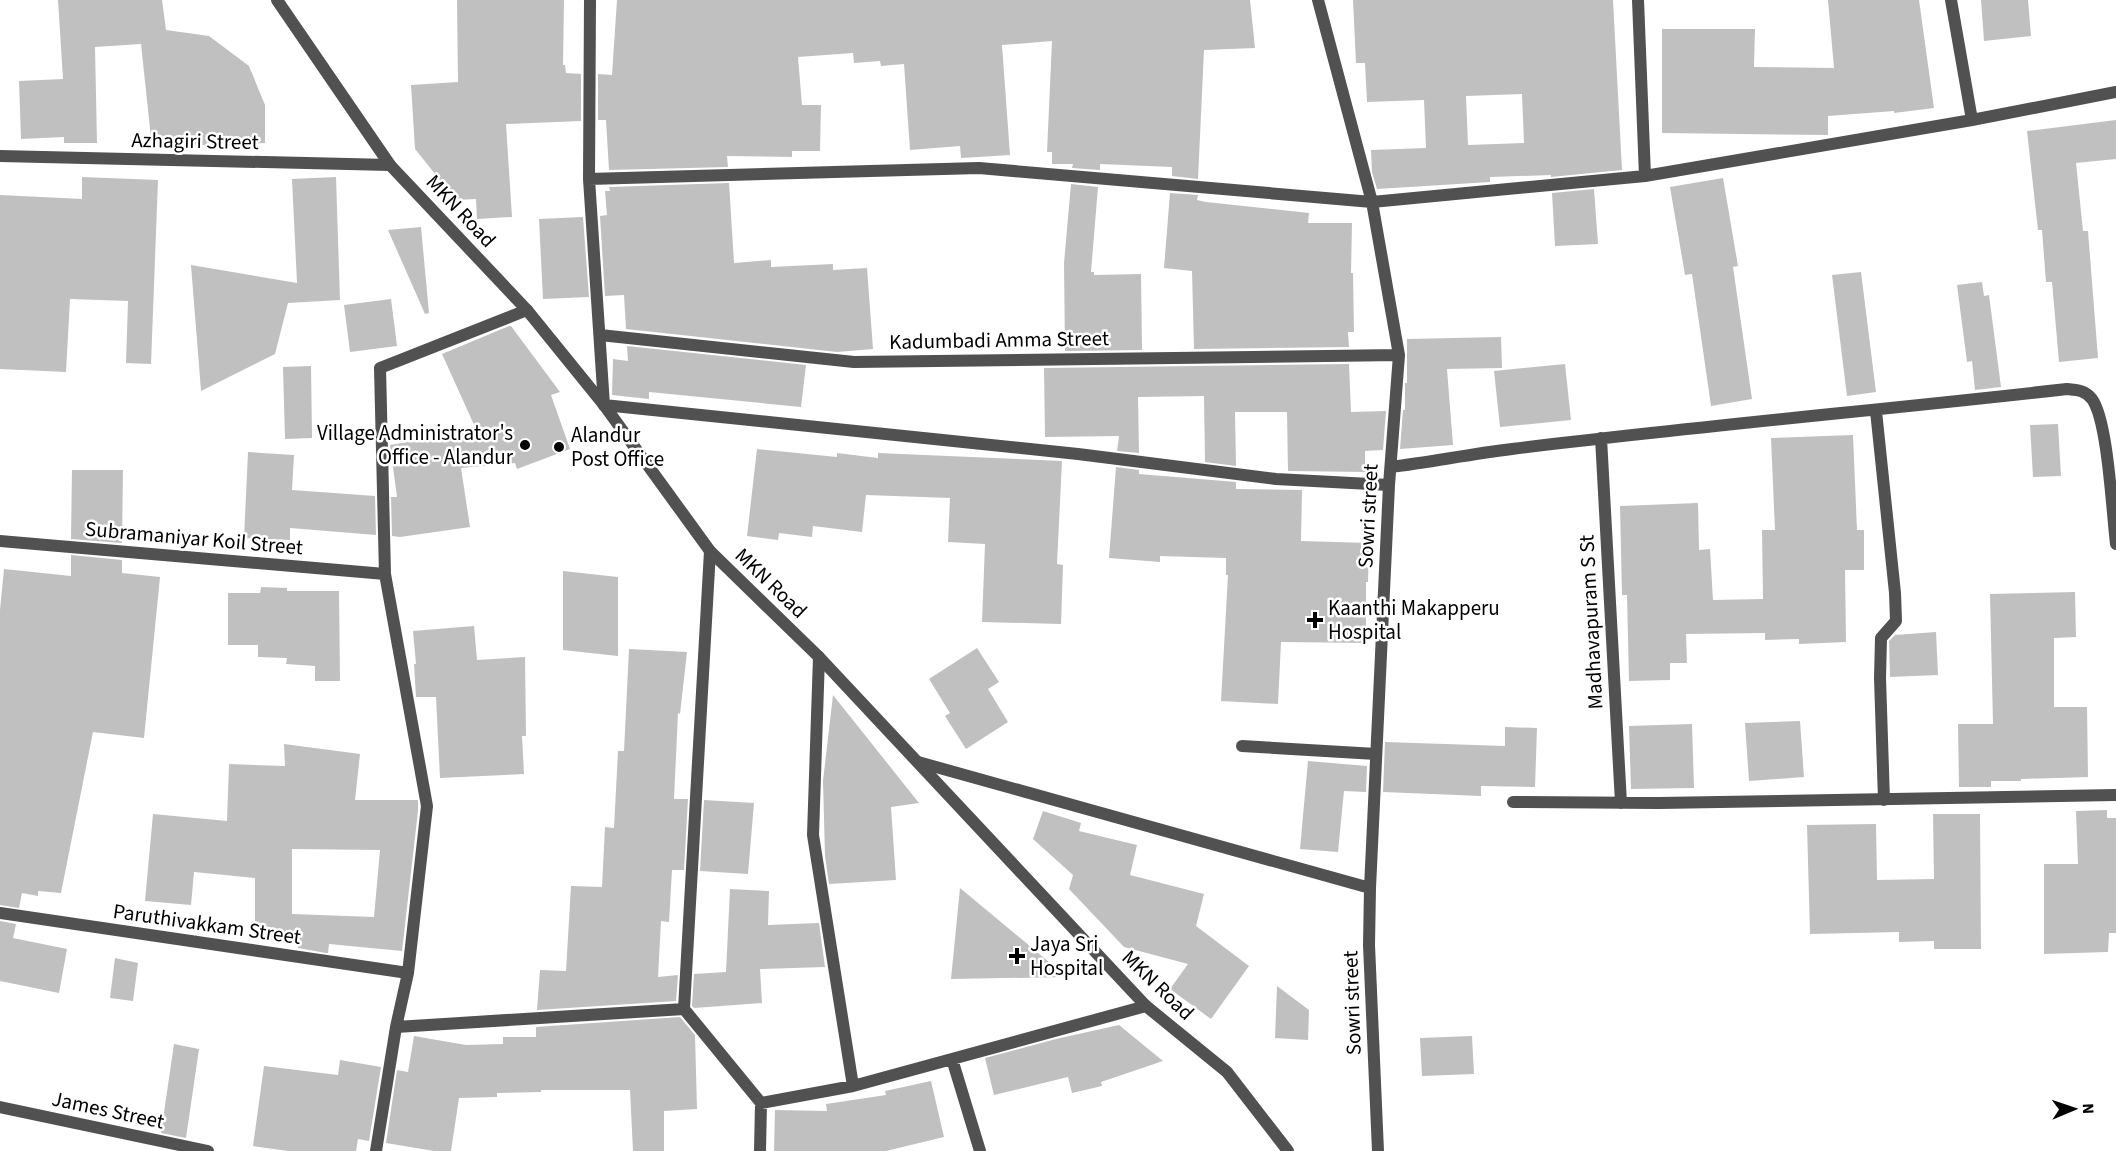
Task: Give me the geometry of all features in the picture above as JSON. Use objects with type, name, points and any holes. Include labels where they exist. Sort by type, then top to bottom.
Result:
[{"type":"street","name":"MKN Road","points":[[277,0],[390,165],[527,310],[604,405],[711,550],[819,657],[1146,1006],[1227,1072],[1288,1151]]},
{"type":"street","points":[[590,0],[589,179],[604,405],[1078,454],[1276,479],[1389,485]]},
{"type":"street","name":"Sowri street","points":[[1317,0],[1372,202],[1399,355],[1389,485],[1370,888],[1369,945],[1378,1151]]},
{"type":"street","points":[[1638,0],[1645,176]]},
{"type":"street","points":[[1951,0],[1972,120]]},
{"type":"street","points":[[589,179],[979,168],[1372,202],[1645,176],[1972,120],[2116,92]]},
{"type":"street","name":"Azhagiri Street","points":[[0,156],[390,165]]},
{"type":"street","points":[[376,1151],[396,1028],[408,973],[427,806],[385,574],[380,368],[527,310]]},
{"type":"street","name":"Kadumbadi Amma Street","points":[[600,335],[854,362],[1399,355]]},
{"type":"street","points":[[1390,467],[1601,438],[1876,411],[2067,389],[2083,391],[2091,398],[2101,418],[2116,544]]},
{"type":"street","points":[[1876,411],[1896,621],[1881,638],[1884,800]]},
{"type":"street","name":"Madhavapuram S St","points":[[1601,438],[1621,803]]},
{"type":"street","name":"Subramaniyar Koil Street","points":[[0,541],[385,574]]},
{"type":"street","points":[[711,550],[684,1009],[761,1102],[760,1151]]},
{"type":"street","points":[[819,657],[813,835],[853,1086]]},
{"type":"street","points":[[1242,746],[1376,754]]},
{"type":"street","points":[[918,762],[1370,888]]},
{"type":"street","points":[[1513,802],[1884,800],[2116,795]]},
{"type":"street","name":"Paruthivakkam Street","points":[[0,913],[408,973]]},
{"type":"street","points":[[761,1102],[853,1086],[1146,1006]]},
{"type":"street","points":[[396,1028],[684,1009]]},
{"type":"street","points":[[952,1059],[980,1151]]},
{"type":"street","name":"James Street","points":[[0,1107],[208,1151]]},
{"type":"building","points":[[58,0],[162,0],[166,30],[209,36],[249,66],[265,105],[265,143],[152,147],[141,44],[95,47],[97,143],[64,143],[64,137],[21,139],[19,81],[63,79]]},
{"type":"building","points":[[457,0],[564,0],[563,65],[565,65],[566,73],[581,74],[581,121],[506,124],[512,217],[477,219],[476,199],[456,200],[415,149],[411,85],[458,82]]},
{"type":"building","points":[[617,0],[1250,0],[1255,48],[1204,50],[1198,179],[1172,176],[1172,167],[1100,164],[1100,170],[1072,168],[1073,164],[1052,164],[1052,152],[1047,152],[1052,41],[1002,45],[1010,155],[961,158],[960,146],[910,150],[904,64],[881,66],[880,61],[854,63],[853,53],[798,57],[802,105],[821,105],[820,151],[792,151],[792,157],[727,156],[728,167],[609,170],[606,120],[598,120],[598,74],[612,75]]},
{"type":"building","points":[[1353,0],[1613,0],[1622,170],[1551,177],[1551,175],[1490,177],[1490,182],[1377,189],[1372,172],[1371,150],[1426,148],[1424,100],[1367,102],[1365,63],[1356,63]],"holes":[[[1522,94],[1524,143],[1468,145],[1466,96]]]},
{"type":"building","points":[[1828,0],[1919,0],[1934,108],[1894,113],[1894,111],[1828,116],[1828,135],[1662,133],[1662,29],[1755,29],[1754,67],[1834,68]]},
{"type":"building","points":[[1981,0],[2028,0],[2031,36],[1984,41]]},
{"type":"building","points":[[2116,120],[2116,159],[2076,163],[2083,231],[2088,231],[2098,358],[2059,362],[2052,282],[2046,282],[2042,230],[2038,230],[2027,131]]},
{"type":"building","points":[[82,177],[158,180],[151,364],[126,363],[128,301],[70,299],[66,372],[0,369],[0,195],[82,199]]},
{"type":"building","points":[[336,177],[340,300],[288,303],[275,354],[201,391],[191,265],[297,283],[292,179]]},
{"type":"building","points":[[1723,178],[1738,266],[1733,267],[1752,399],[1711,406],[1692,274],[1685,275],[1670,187]]},
{"type":"building","points":[[729,183],[734,263],[771,260],[771,267],[833,264],[833,270],[867,268],[873,349],[837,352],[626,329],[624,295],[605,296],[600,216],[607,215],[605,191],[610,191],[609,187]]},
{"type":"building","points":[[1071,184],[1098,187],[1091,272],[1094,272],[1094,275],[1141,274],[1142,350],[1065,351],[1064,263]]},
{"type":"building","points":[[1594,189],[1598,244],[1555,246],[1552,193]]},
{"type":"building","points":[[1170,193],[1198,195],[1197,200],[1206,202],[1309,213],[1308,223],[1352,223],[1351,273],[1353,273],[1354,332],[1348,332],[1349,347],[1194,349],[1192,271],[1164,268]]},
{"type":"building","points":[[583,217],[589,297],[543,299],[539,219]]},
{"type":"building","points":[[421,227],[429,313],[425,314],[388,230]]},
{"type":"building","points":[[1861,272],[1876,392],[1847,396],[1832,275]]},
{"type":"building","points":[[1982,282],[1984,296],[1989,295],[2001,387],[1975,390],[1972,361],[1967,362],[1957,285]]},
{"type":"building","points":[[391,299],[397,346],[350,352],[344,305]]},
{"type":"building","points":[[509,326],[560,392],[551,395],[570,449],[517,469],[515,463],[461,468],[470,527],[400,537],[392,536],[391,497],[397,497],[390,445],[448,435],[448,430],[475,427],[442,354]]},
{"type":"building","points":[[1501,337],[1502,368],[1447,369],[1453,445],[1400,449],[1403,410],[1405,410],[1405,383],[1407,383],[1407,339]]},
{"type":"building","points":[[627,346],[806,365],[801,407],[649,392],[649,399],[612,395],[613,359],[628,361]]},
{"type":"building","points":[[1349,364],[1351,412],[1386,411],[1383,450],[1365,451],[1365,472],[1288,471],[1287,412],[1235,412],[1236,466],[1205,462],[1204,396],[1138,397],[1139,453],[1117,451],[1119,436],[1045,437],[1044,368]]},
{"type":"building","points":[[1565,364],[1571,420],[1500,427],[1494,371]]},
{"type":"building","points":[[311,366],[312,438],[285,439],[283,367]]},
{"type":"building","points":[[2058,424],[2061,476],[2033,477],[2030,425]]},
{"type":"building","points":[[1853,435],[1857,530],[1864,530],[1864,570],[1845,570],[1846,642],[1799,644],[1799,639],[1765,640],[1765,633],[1686,634],[1687,663],[1670,663],[1670,680],[1629,681],[1627,595],[1622,595],[1620,506],[1698,503],[1699,550],[1710,549],[1713,600],[1763,599],[1762,530],[1775,530],[1771,438]]},
{"type":"building","points":[[757,449],[837,457],[837,453],[878,458],[878,453],[1062,461],[1057,564],[1063,565],[1061,624],[982,622],[985,544],[948,542],[950,498],[866,495],[862,532],[813,526],[812,537],[779,533],[778,540],[747,536]]},
{"type":"building","points":[[248,452],[294,455],[292,490],[375,496],[376,535],[290,528],[290,540],[244,538]]},
{"type":"building","points":[[1116,467],[1139,470],[1139,474],[1236,482],[1236,489],[1302,490],[1301,541],[1369,543],[1368,582],[1366,582],[1366,643],[1281,642],[1278,704],[1221,701],[1228,575],[1226,575],[1226,558],[1160,556],[1160,562],[1109,558]]},
{"type":"building","points":[[72,470],[123,470],[122,543],[71,539]]},
{"type":"building","points":[[71,555],[122,560],[122,573],[160,577],[144,738],[93,732],[61,893],[38,891],[38,896],[22,893],[19,908],[0,905],[0,610],[4,569],[71,576]]},
{"type":"building","points":[[563,571],[618,577],[618,656],[563,650]]},
{"type":"building","points":[[261,587],[287,588],[287,591],[339,591],[340,681],[315,681],[315,666],[286,664],[287,658],[258,657],[258,645],[228,645],[228,593],[260,593]]},
{"type":"building","points":[[2075,592],[2076,637],[2054,638],[2054,707],[2087,707],[2088,777],[1991,781],[1991,787],[1959,787],[1958,724],[1993,724],[1990,594]]},
{"type":"building","points":[[474,626],[477,660],[525,657],[526,736],[522,736],[524,774],[440,778],[436,697],[416,697],[413,631]]},
{"type":"building","points":[[1936,632],[1938,675],[1890,677],[1889,641],[1895,635]]},
{"type":"building","points":[[977,648],[999,682],[988,689],[1008,722],[966,749],[945,716],[950,713],[929,679]]},
{"type":"building","points":[[629,649],[687,652],[680,714],[678,713],[674,799],[688,799],[684,870],[672,870],[669,922],[661,921],[658,977],[678,975],[676,1001],[537,1010],[540,970],[566,971],[571,886],[602,887],[605,827],[614,828],[618,751],[624,751]]},
{"type":"building","points":[[833,695],[919,803],[891,807],[896,880],[829,884],[825,856],[823,781]]},
{"type":"building","points":[[1800,721],[1804,777],[1749,781],[1745,723]]},
{"type":"building","points":[[1692,724],[1694,788],[1631,789],[1629,726]]},
{"type":"building","points":[[1505,727],[1537,728],[1535,787],[1481,786],[1481,796],[1383,792],[1385,742],[1505,746]]},
{"type":"building","points":[[284,744],[360,754],[355,800],[418,800],[402,951],[329,944],[328,953],[326,953],[298,948],[298,939],[255,939],[255,878],[194,872],[191,905],[145,901],[153,814],[227,821],[229,764],[285,766]],"holes":[[[292,849],[380,850],[374,917],[292,914]]]},
{"type":"building","points":[[1308,761],[1367,766],[1366,792],[1344,791],[1338,852],[1300,849]]},
{"type":"building","points":[[704,800],[754,803],[748,874],[700,871]]},
{"type":"building","points":[[2107,810],[2107,818],[2116,818],[2116,933],[2109,933],[2108,952],[2044,954],[2044,864],[2078,864],[2076,811]]},
{"type":"building","points":[[1043,811],[1081,823],[1079,831],[1137,845],[1130,875],[1204,894],[1196,926],[1249,966],[1211,1019],[1170,989],[1188,964],[1124,947],[1069,889],[1073,875],[1033,839]]},
{"type":"building","points":[[1933,814],[1980,814],[1981,949],[1934,949],[1934,941],[1899,942],[1899,932],[1810,934],[1807,825],[1876,824],[1877,880],[1934,879]]},
{"type":"building","points":[[960,888],[1067,977],[951,979]]},
{"type":"building","points":[[730,889],[769,891],[768,925],[819,923],[825,967],[760,969],[762,1003],[694,1008],[692,1006],[694,974],[726,972]]},
{"type":"building","points":[[0,921],[16,924],[13,938],[67,949],[59,993],[0,981]]},
{"type":"building","points":[[115,958],[138,963],[133,1001],[110,998]]},
{"type":"building","points":[[1277,986],[1309,1010],[1308,1040],[1275,1038]]},
{"type":"building","points":[[680,1017],[695,1035],[697,1109],[664,1111],[664,1151],[633,1151],[630,1090],[541,1090],[541,1092],[497,1093],[497,1097],[459,1098],[451,1151],[434,1151],[386,1143],[397,1070],[408,1072],[414,1036],[466,1045],[503,1044],[503,1037],[536,1037],[536,1027]]},
{"type":"building","points":[[1119,1025],[1163,1061],[1101,1082],[1102,1086],[1072,1093],[1068,1077],[994,1095],[985,1058]]},
{"type":"building","points":[[1472,1036],[1474,1074],[1422,1076],[1420,1038]]},
{"type":"building","points":[[174,1044],[199,1049],[186,1138],[161,1133]]},
{"type":"building","points":[[340,1060],[381,1067],[369,1141],[358,1139],[356,1151],[288,1151],[253,1146],[264,1066],[338,1075]]},
{"type":"building","points":[[931,1081],[944,1137],[886,1151],[774,1151],[775,1110],[827,1111],[826,1104],[886,1095],[885,1091]]},
{"type":"place","name":"Village Administrator's Office - Alandur","points":[[525,445]]},
{"type":"place","name":"Alandur Post Office","points":[[559,447]]},
{"type":"place","name":"Kaanthi Makapperu Hospital","points":[[1315,620]]},
{"type":"place","name":"Jaya Sri Hospital","points":[[1017,956]]}]
